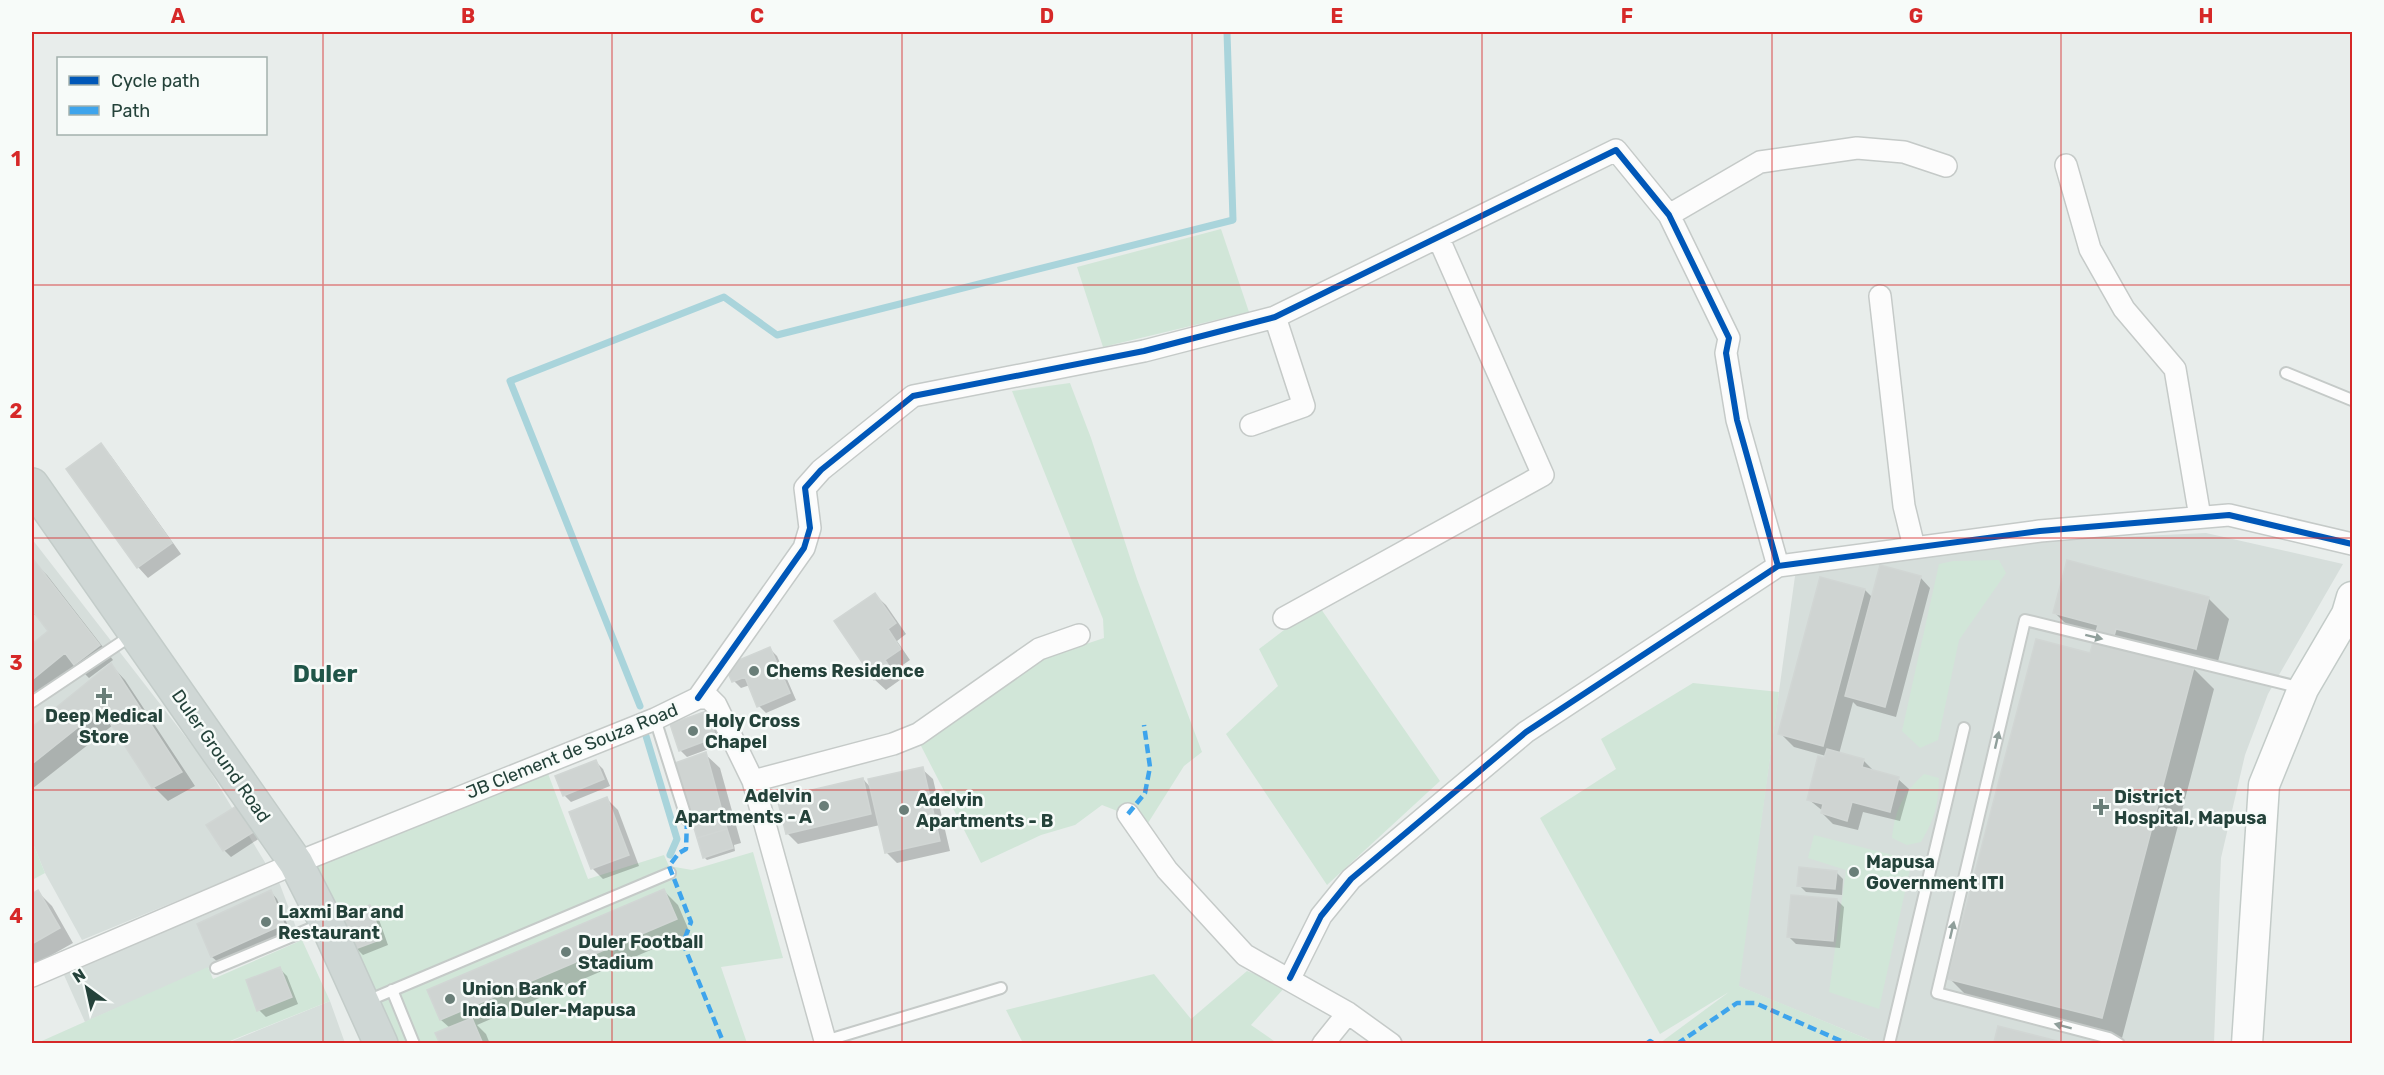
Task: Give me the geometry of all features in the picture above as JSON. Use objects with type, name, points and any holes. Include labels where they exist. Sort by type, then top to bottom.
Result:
[{"type":"main road","name":"Duler Ground Road","points":[[32,485],[296,863],[326,922],[378,996],[381,1044]]},
{"type":"main road","points":[[2247,1044],[2264,785],[2303,689],[2351,610]]},
{"type":"street","points":[[1669,215],[1760,162],[1857,148],[1904,152],[1946,166]]},
{"type":"street","points":[[698,698],[804,548],[810,528],[805,488],[821,470],[913,396],[1144,351],[1275,317],[1616,150],[1669,215],[1730,338],[1726,353],[1737,420],[1778,566]]},
{"type":"street","points":[[2066,165],[2090,249],[2124,309],[2175,369],[2200,517]]},
{"type":"street","points":[[1284,618],[1543,475],[1438,237]]},
{"type":"street","points":[[1880,296],[1904,506],[1914,548]]},
{"type":"street","points":[[1251,425],[1304,405],[1275,317]]},
{"type":"street","points":[[1290,978],[1321,916],[1351,879],[1526,732],[1778,566],[2040,531],[2229,515],[2352,544]]},
{"type":"street","points":[[753,781],[893,744],[918,734],[1039,649],[1078,635]]},
{"type":"street","name":"JB Clement de Souza Road","points":[[32,976],[296,863],[655,719],[698,698],[709,698],[716,705],[753,781],[826,1042]]},
{"type":"street","points":[[1128,814],[1167,870],[1245,955],[1290,978],[1348,1013],[1390,1044]]},
{"type":"street","points":[[1323,1044],[1348,1013]]},
{"type":"lane","points":[[2286,373],[2352,400]]},
{"type":"lane","points":[[2119,1044],[2109,1038],[1937,993],[2025,620],[2303,689]]},
{"type":"lane","points":[[32,702],[134,633]]},
{"type":"lane","points":[[655,719],[687,820]]},
{"type":"lane","points":[[1889,1044],[1964,729]]},
{"type":"lane","points":[[414,1044],[378,996],[670,873]]},
{"type":"lane","points":[[216,968],[326,922]]},
{"type":"lane","points":[[826,1042],[1001,988]]},
{"type":"shaded area","points":[[2206,533],[2343,564],[2268,694],[2245,755],[2221,858],[2214,1043],[1877,1043],[1738,986],[1796,569],[2034,541]]},
{"type":"shaded area","points":[[32,539],[202,758],[266,864],[82,940],[45,873],[32,841]]},
{"type":"shaded area","points":[[279,882],[297,930],[85,1022],[64,975]]},
{"type":"shaded area","points":[[330,1001],[345,1043],[225,1044]]},
{"type":"green space","points":[[1221,229],[1249,312],[1103,347],[1077,267]]},
{"type":"green space","points":[[1070,383],[1091,438],[1137,579],[1202,752],[1184,766],[1148,823],[1102,805],[1075,825],[1041,835],[981,863],[919,742],[1047,657],[1104,638],[1103,619],[1012,391]]},
{"type":"green space","points":[[1999,560],[2006,573],[1959,640],[1938,740],[1920,748],[1902,731],[1939,564],[1953,561]]},
{"type":"green space","points":[[1321,609],[1440,781],[1327,885],[1226,734],[1278,686],[1259,649],[1288,627]]},
{"type":"green space","points":[[1693,683],[1779,692],[1739,986],[1877,1043],[1799,1044],[1786,1041],[1783,1044],[1660,1043],[1729,992],[1660,1034],[1540,818],[1616,769],[1601,739]]},
{"type":"green space","points":[[547,771],[588,879],[664,855],[669,866],[692,870],[753,852],[783,958],[721,967],[747,1043],[394,1043],[312,864]]},
{"type":"green space","points":[[1924,774],[1939,778],[1935,812],[1921,842],[1907,845],[1892,838],[1895,819],[1905,795]]},
{"type":"green space","points":[[1814,835],[1912,860],[1879,1009],[1829,992],[1846,870],[1808,858]]},
{"type":"green space","points":[[32,841],[45,873],[32,880]]},
{"type":"green space","points":[[302,940],[330,1001],[225,1043],[35,1044],[208,967],[213,979]]},
{"type":"green space","points":[[1247,971],[1286,986],[1251,1025],[1277,1043],[1023,1043],[1006,1010],[1154,974],[1191,1019]]},
{"type":"building","points":[[101,443],[172,543],[137,568],[66,469]]},
{"type":"building","points":[[33,559],[100,645],[74,665],[65,653],[32,680],[32,644],[48,631],[32,610]]},
{"type":"building","points":[[2067,560],[2209,597],[2196,649],[2116,629],[2111,646],[2194,667],[2102,1018],[1947,979],[2036,639],[2090,653],[2098,625],[2053,613]]},
{"type":"building","points":[[1880,565],[1921,576],[1885,707],[1845,696]]},
{"type":"building","points":[[1820,577],[1865,589],[1823,746],[1778,734]]},
{"type":"building","points":[[875,593],[896,623],[888,629],[901,649],[885,660],[891,669],[874,680],[834,621]]},
{"type":"building","name":"Chems Residence","points":[[770,647],[790,693],[757,707],[745,677],[732,682],[725,666]]},
{"type":"building","points":[[111,663],[182,772],[152,788],[101,709],[32,764],[32,727]]},
{"type":"building","name":"Holy Cross Chapel","points":[[707,711],[716,737],[679,751],[670,724]]},
{"type":"building","points":[[1827,749],[1864,759],[1862,767],[1899,777],[1890,812],[1852,802],[1847,821],[1821,813],[1823,804],[1807,800],[1818,756],[1824,758]]},
{"type":"building","points":[[706,752],[727,829],[697,838],[675,763]]},
{"type":"building","points":[[596,760],[604,779],[563,796],[555,776]]},
{"type":"building","name":"Adelvin Apartments - B","points":[[923,767],[940,841],[885,853],[868,779]]},
{"type":"building","name":"Adelvin Apartments - A","points":[[863,778],[871,814],[786,834],[777,798]]},
{"type":"building","points":[[607,797],[629,855],[591,869],[569,812]]},
{"type":"building","points":[[238,805],[255,831],[223,851],[206,825]]},
{"type":"building","points":[[727,829],[733,848],[703,858],[697,838]]},
{"type":"building","points":[[1799,867],[1837,871],[1835,889],[1797,886]]},
{"type":"building","points":[[664,889],[677,919],[440,1020],[427,990]]},
{"type":"building","points":[[38,890],[60,928],[32,944],[32,894]]},
{"type":"building","points":[[271,890],[284,924],[211,957],[197,924]]},
{"type":"building","points":[[1791,895],[1837,899],[1833,941],[1787,937]]},
{"type":"building","points":[[370,905],[382,939],[355,949],[343,915]]},
{"type":"building","points":[[280,967],[292,997],[257,1011],[246,980]]},
{"type":"building","points":[[472,1018],[483,1044],[440,1044],[435,1033]]},
{"type":"building","points":[[1998,1026],[2069,1044],[2000,1044],[1994,1042]]},
{"type":"waterway","points":[[640,706],[510,381],[724,297],[777,335],[1233,220],[1227,32]]},
{"type":"waterway","points":[[646,736],[677,839],[670,855]]},
{"type":"marked path","points":[[1128,814],[1145,793],[1150,767],[1144,725]]},
{"type":"marked path","points":[[687,820],[686,849],[679,853],[669,866],[691,922],[683,943],[724,1044]]},
{"type":"marked path","points":[[1677,1044],[1737,1003],[1755,1003],[1848,1044]]},
{"type":"marked path","points":[[1646,1044],[1650,1041],[1655,1044]]},
{"type":"cycle path","points":[[698,698],[804,548],[810,528],[805,488],[821,470],[913,396],[1144,351],[1275,317],[1616,150],[1669,215],[1729,338],[1726,353],[1737,420],[1778,566]]},
{"type":"cycle path","points":[[1290,978],[1321,916],[1351,879],[1526,732],[1778,566],[2040,531],[2229,515],[2352,544]]},
{"type":"place","name":"Chems Residence","points":[[754,671]]},
{"type":"place","name":"Deep Medical Store","points":[[104,696]]},
{"type":"place","name":"Holy Cross Chapel","points":[[693,731]]},
{"type":"place","name":"Adelvin Apartments - A","points":[[824,806]]},
{"type":"place","name":"District Hospital, Mapusa","points":[[2101,807]]},
{"type":"place","name":"Adelvin Apartments - B","points":[[904,810]]},
{"type":"place","name":"Mapusa Government ITI","points":[[1854,872]]},
{"type":"place","name":"Laxmi Bar and Restaurant","points":[[266,922]]},
{"type":"place","name":"Duler Football Stadium","points":[[566,952]]},
{"type":"place","name":"Union Bank of India Duler-Mapusa","points":[[450,999]]},
{"type":"district","name":"Duler","points":[[325,674]]}]
